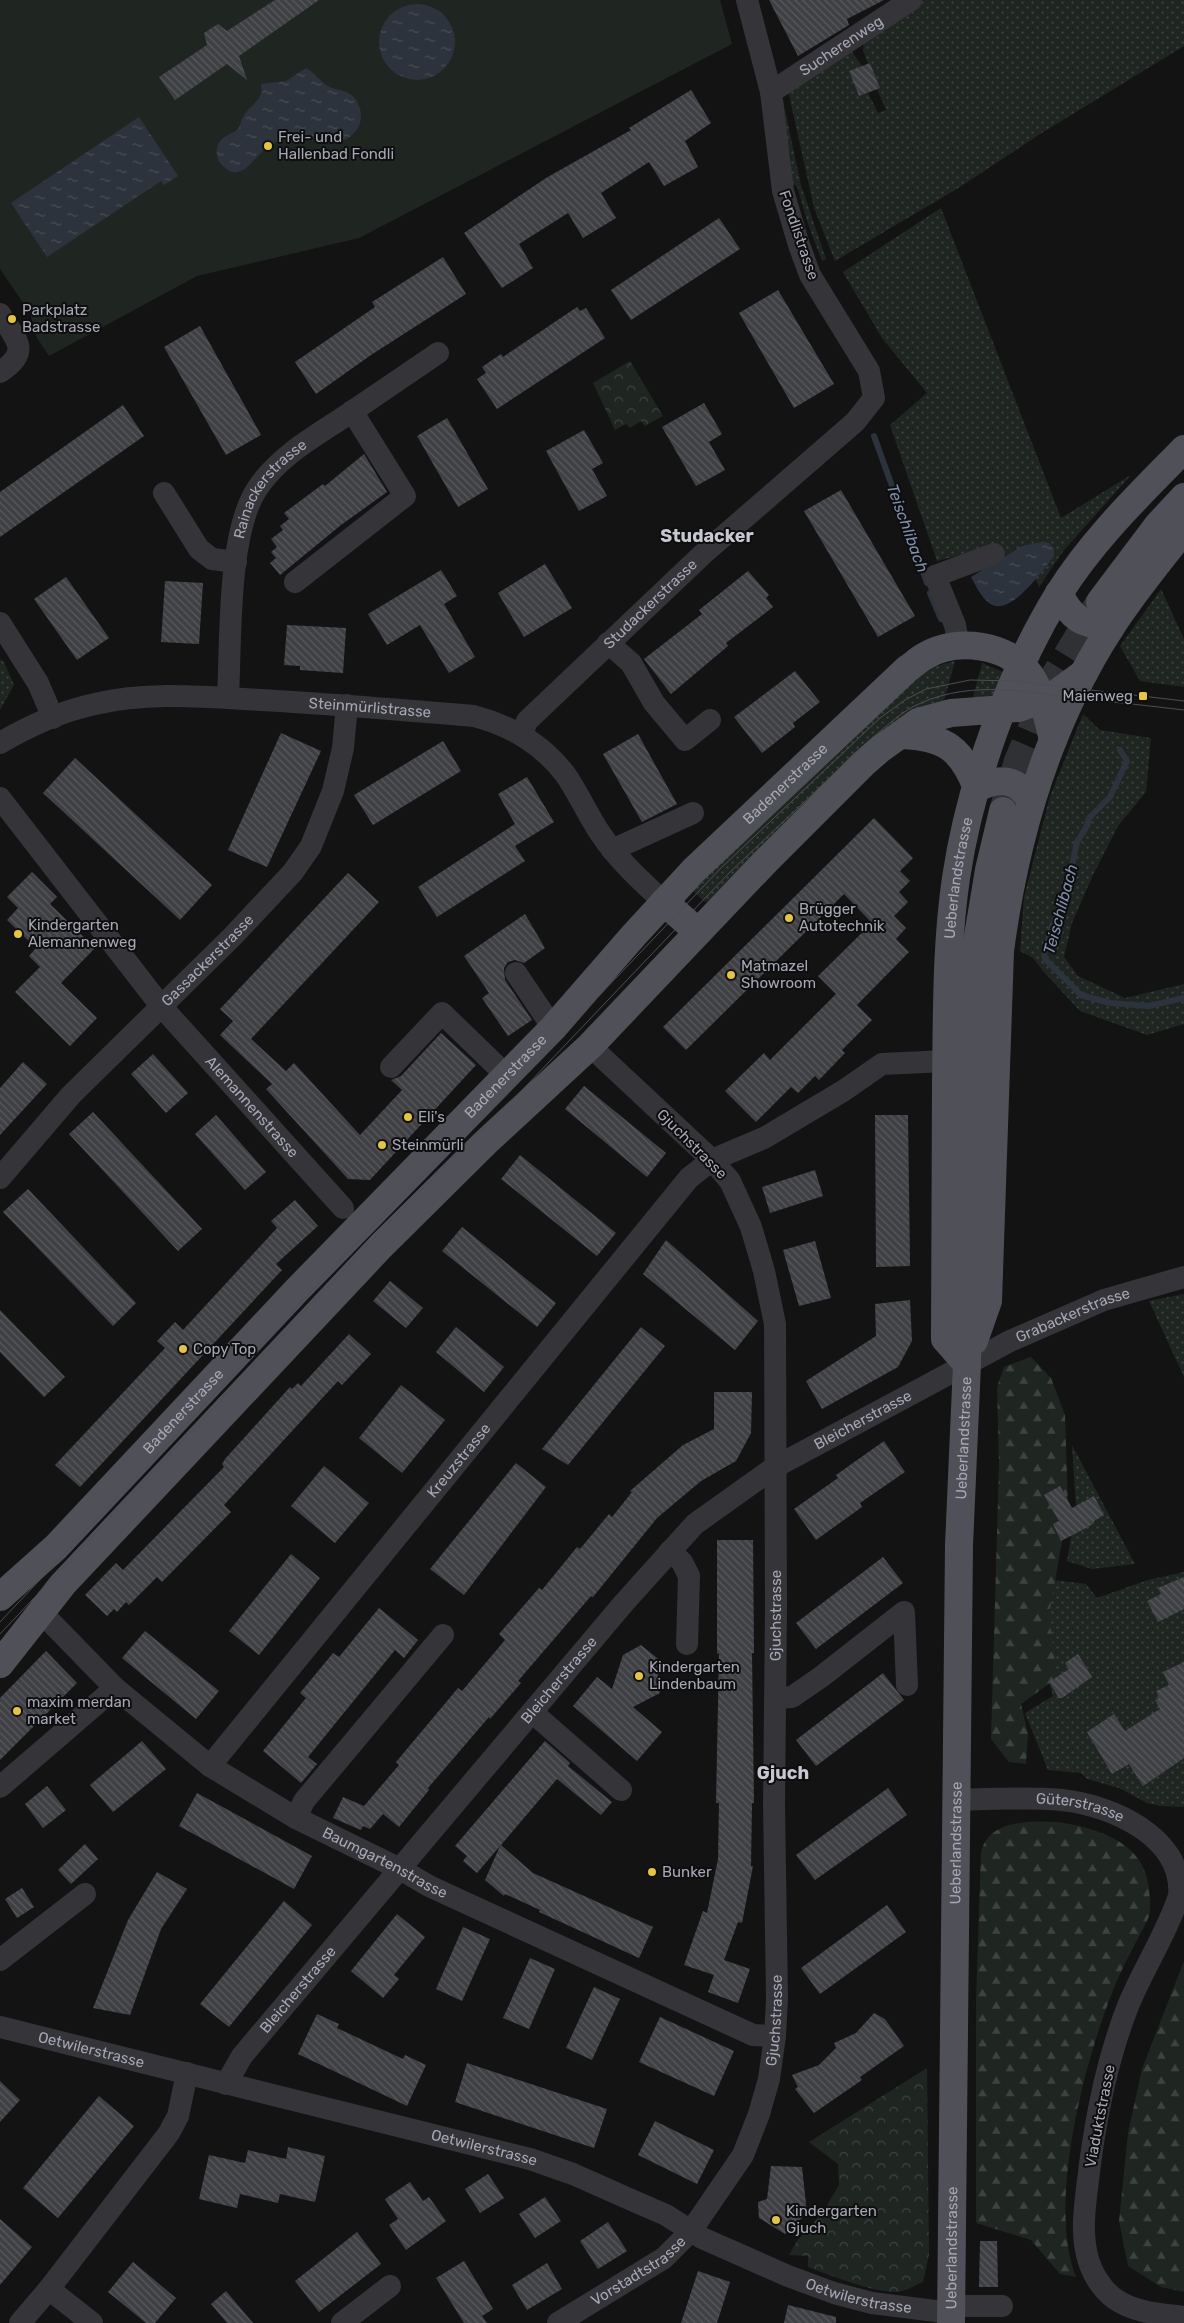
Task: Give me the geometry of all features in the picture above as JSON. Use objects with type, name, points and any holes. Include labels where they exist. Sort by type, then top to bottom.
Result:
[{"type":"main road","name":"Ueberlandstrasse","points":[[967,1364],[945,1339],[946,983],[949,928],[956,875],[977,788],[1020,665],[1059,593],[1094,545],[1136,498],[1184,450]]},
{"type":"main road","points":[[1100,602],[1158,525],[1184,497]]},
{"type":"main road","name":"Ueberlandstrasse","points":[[967,1364],[988,1301],[1000,951],[1013,867],[1031,802],[1053,740],[1084,673],[1111,627],[1184,530]]},
{"type":"main road","points":[[1059,593],[1065,606],[1073,616],[1088,624],[1111,627]]},
{"type":"main road","name":"Badenerstrasse","points":[[1,1596],[56,1547],[297,1290],[553,1028],[694,870],[907,669],[926,655],[971,646],[1001,644],[1018,638],[1034,624],[1059,593]]},
{"type":"main road","points":[[971,646],[1000,652],[1020,665],[1030,675],[1042,701],[1053,740]]},
{"type":"main road","name":"Badenerstrasse","points":[[0,1664],[63,1584],[418,1207],[590,1046],[765,862],[879,750],[918,722],[951,713],[1003,711],[1042,701],[1066,688],[1084,673]]},
{"type":"main road","points":[[902,735],[929,737],[944,742],[963,758],[977,788],[992,782],[1008,782],[1025,790],[1031,802]]},
{"type":"main road","name":"Ueberlandstrasse","points":[[951,2314],[958,1545],[967,1364],[971,1031],[977,942],[989,870],[1003,811]]},
{"type":"main road","points":[[664,902],[698,932]]},
{"type":"main road","points":[[553,1028],[590,1046]]},
{"type":"main road","points":[[1,1596],[16,1598],[41,1612]]},
{"type":"street","name":"Fondlistrasse","points":[[747,0],[771,92],[782,191],[799,245],[810,275],[869,370],[874,398]]},
{"type":"street","name":"Sucherenweg","points":[[771,92],[911,0]]},
{"type":"street","points":[[0,314],[19,344],[15,361],[0,372]]},
{"type":"street","name":"Rainackerstrasse","points":[[228,698],[236,562],[243,521],[256,491],[277,465],[438,353]]},
{"type":"street","name":"Studackerstrasse","points":[[522,734],[527,721],[608,643],[703,554],[855,422],[874,398]]},
{"type":"street","points":[[295,582],[405,496],[352,412]]},
{"type":"street","points":[[164,494],[199,549],[212,559],[236,562]]},
{"type":"street","points":[[971,646],[955,625],[935,576],[994,554]]},
{"type":"street","points":[[0,623],[38,683],[53,718]]},
{"type":"street","points":[[608,643],[630,663],[654,702],[685,740],[710,720]]},
{"type":"street","name":"Steinmürlistrasse","points":[[0,743],[53,718],[94,704],[134,698],[175,696],[228,698],[347,705],[474,716],[498,722],[522,734],[545,752],[565,775],[612,850],[631,872],[664,902]]},
{"type":"street","name":"Gassackerstrasse","points":[[0,1178],[71,1095],[232,936],[293,872],[311,846],[333,791],[343,748],[347,705]]},
{"type":"street","name":"Alemannenstrasse","points":[[0,798],[161,1006],[343,1208]]},
{"type":"street","points":[[612,850],[693,812]]},
{"type":"street","points":[[516,973],[553,1028]]},
{"type":"street","points":[[392,1067],[442,1013],[507,1076]]},
{"type":"street","name":"Gjuchstrasse","points":[[590,1046],[712,1160],[730,1181],[750,1226],[764,1271],[775,1324],[774,1804],[777,1999],[775,2036],[769,2078],[759,2114],[743,2155],[691,2231]]},
{"type":"street","name":"Kreuzstrasse","points":[[210,1766],[689,1178],[712,1160],[764,1138],[882,1064],[908,1061],[946,1061]]},
{"type":"street","name":"Grabackerstrasse","points":[[967,1364],[1010,1341],[1104,1300],[1184,1277]]},
{"type":"street","name":"Bleicherstrasse","points":[[226,2084],[242,2056],[532,1712],[695,1524],[775,1467],[967,1364]]},
{"type":"street","points":[[670,1551],[682,1562],[689,1576],[686,1644]]},
{"type":"street","name":"Baumgartenstrasse","points":[[41,1612],[115,1688],[210,1766],[296,1818],[400,1869],[429,1886],[753,2035],[775,2036]]},
{"type":"street","points":[[775,1698],[792,1697],[904,1612],[907,1685]]},
{"type":"street","points":[[296,1818],[304,1801],[443,1635]]},
{"type":"street","points":[[0,1787],[115,1688]]},
{"type":"street","points":[[532,1712],[621,1790]]},
{"type":"street","name":"Güterstrasse","points":[[955,1800],[1041,1799],[1063,1800],[1092,1806],[1122,1817],[1152,1835],[1181,1864]]},
{"type":"street","name":"Viaduktstrasse","points":[[1181,1864],[1179,1896],[1128,2006],[1108,2070],[1092,2146],[1084,2216],[1087,2254],[1091,2267],[1105,2290],[1124,2304],[1135,2308],[1184,2318]]},
{"type":"street","points":[[0,1960],[85,1894]]},
{"type":"street","name":"Oetwilerstrasse","points":[[0,2027],[530,2159],[573,2174],[666,2215],[691,2231],[788,2276],[834,2293],[915,2316],[951,2314],[1002,2306]]},
{"type":"street","points":[[20,2323],[50,2288],[169,2133],[178,2116],[187,2073]]},
{"type":"street","name":"Vorstadtstrasse","points":[[558,2323],[664,2258],[691,2231]]},
{"type":"street","points":[[342,2323],[390,2286]]},
{"type":"street","points":[[50,2288],[92,2323]]},
{"type":"green space","name":"Frei- und Hallenbad Fondli","points":[[0,0],[720,0],[732,44],[359,238],[197,276],[49,356],[37,338],[30,313],[0,269]]},
{"type":"green space","points":[[922,0],[1184,0],[1184,46],[1040,134],[960,187],[835,261],[814,208],[788,90],[852,52],[862,66],[849,71],[859,96],[868,93],[878,113],[886,110],[877,89],[880,88],[863,50],[864,40]]},
{"type":"green space","points":[[779,101],[783,101],[801,185],[826,259],[822,261],[808,224],[797,186],[788,183],[784,166],[791,159]]},
{"type":"green space","points":[[941,208],[1061,518],[1131,475],[1064,550],[1039,587],[1035,578],[1054,557],[1022,546],[1000,559],[985,549],[937,561],[890,425],[927,393],[882,338],[843,272]]},
{"type":"green space","points":[[630,361],[663,416],[645,426],[641,421],[630,428],[626,424],[615,430],[593,383]]},
{"type":"green space","points":[[1161,589],[1184,639],[1184,687],[1140,681],[1120,646]]},
{"type":"green space","points":[[0,659],[4,662],[14,685],[0,710]]},
{"type":"green space","points":[[955,661],[942,708],[710,901],[705,902],[692,890],[917,676],[933,667]]},
{"type":"green space","points":[[982,663],[1001,671],[1003,676],[1001,697],[971,705]]},
{"type":"green space","points":[[1083,714],[1100,730],[1151,738],[1146,792],[1118,826],[1093,875],[1072,923],[1064,957],[1078,976],[1125,998],[1184,984],[1184,1024],[1147,1035],[1080,1011],[1033,958],[1020,951],[1024,897],[1050,796]]},
{"type":"green space","points":[[1184,1294],[1184,1377],[1149,1301]]},
{"type":"green space","points":[[1031,1357],[1051,1378],[1065,1415],[1068,1507],[1049,1615],[1057,1678],[1021,1704],[1028,1734],[1026,1764],[1009,1762],[991,1739],[999,1465],[997,1387],[1004,1367]]},
{"type":"green space","points":[[1072,1445],[1135,1564],[1092,1569],[1067,1561],[1076,1508]]},
{"type":"green space","points":[[1184,1572],[1184,1807],[1160,1806],[1147,1803],[1119,1788],[1087,1779],[1081,1773],[1048,1770],[1025,1713],[1053,1696],[1048,1678],[1045,1579],[1086,1584],[1097,1598],[1148,1580]]},
{"type":"green space","points":[[1059,1822],[1104,1834],[1117,1840],[1129,1849],[1138,1859],[1145,1872],[1149,1888],[1150,1905],[1147,1921],[1118,1979],[1101,2023],[1090,2057],[1073,2135],[1067,2174],[1065,2212],[1068,2247],[1076,2277],[1060,2274],[1031,2240],[976,2223],[976,2002],[981,1852],[986,1841],[993,1833],[1002,1828],[1013,1824]]},
{"type":"green space","points":[[1184,1961],[1184,2292],[1161,2287],[1128,2266],[1119,2221],[1128,2133],[1142,2069]]},
{"type":"green space","points":[[927,2068],[929,2255],[923,2282],[899,2292],[877,2290],[808,2267],[808,2256],[789,2255],[797,2241],[823,2212],[839,2185],[838,2164],[809,2142]]},
{"type":"water","points":[[417,4],[431,7],[444,15],[452,28],[455,42],[452,56],[444,69],[431,77],[417,80],[403,77],[390,69],[382,56],[379,42],[382,28],[390,15],[403,7]]},
{"type":"water","points":[[306,68],[326,85],[348,93],[356,100],[360,109],[361,120],[355,131],[341,141],[303,135],[289,137],[263,151],[245,169],[234,172],[229,171],[223,166],[217,156],[218,145],[222,139],[238,129],[248,110],[259,98],[261,84],[286,81]]},
{"type":"water","points":[[139,117],[178,176],[164,185],[161,181],[47,257],[11,203]]},
{"type":"water","points":[[1042,542],[1049,543],[1054,549],[1054,557],[1033,582],[1006,605],[997,606],[986,601],[971,577],[1022,546]]},
{"type":"building","points":[[275,0],[319,0],[239,56],[247,80],[227,64],[175,100],[159,77],[207,45],[204,33],[218,24],[227,31]]},
{"type":"building","points":[[769,0],[884,0],[847,19],[849,25],[798,56]]},
{"type":"building","points":[[870,63],[880,88],[859,96],[849,71]]},
{"type":"building","points":[[691,90],[711,123],[685,141],[698,167],[664,186],[649,162],[601,193],[616,218],[583,238],[568,213],[519,244],[533,268],[502,288],[464,233],[546,178],[631,130],[629,128]]},
{"type":"building","points":[[719,218],[740,249],[631,320],[611,290]]},
{"type":"building","points":[[443,257],[466,294],[371,355],[316,394],[295,362],[375,307],[372,302]]},
{"type":"building","points":[[778,290],[834,384],[794,408],[739,313]]},
{"type":"building","points":[[577,307],[580,311],[586,308],[605,338],[497,409],[477,379],[486,373],[482,367],[501,354],[503,357]]},
{"type":"building","points":[[200,326],[261,435],[226,455],[164,347]]},
{"type":"building","points":[[704,403],[722,434],[709,442],[725,470],[696,486],[662,427]]},
{"type":"building","points":[[123,405],[144,436],[0,537],[0,492]]},
{"type":"building","points":[[447,418],[488,489],[458,507],[417,436]]},
{"type":"building","points":[[584,430],[603,463],[592,469],[607,496],[579,511],[546,451]]},
{"type":"building","points":[[364,454],[387,492],[341,525],[280,575],[270,563],[276,558],[271,552],[277,547],[271,539],[283,530],[280,526],[289,519],[284,513],[323,484],[325,486]]},
{"type":"building","points":[[841,490],[915,616],[878,637],[804,511]]},
{"type":"building","points":[[545,564],[572,608],[524,637],[498,593]]},
{"type":"building","points":[[441,570],[457,596],[444,604],[475,657],[449,673],[420,625],[387,645],[368,614]]},
{"type":"building","points":[[748,571],[769,595],[766,598],[773,607],[726,643],[728,646],[671,694],[644,659],[702,614],[699,610]]},
{"type":"building","points":[[66,577],[109,638],[77,660],[34,599]]},
{"type":"building","points":[[165,581],[203,583],[199,644],[161,642]]},
{"type":"building","points":[[287,625],[346,628],[343,673],[300,670],[300,666],[284,665]]},
{"type":"building","points":[[795,671],[820,702],[793,723],[795,727],[762,753],[734,717]]},
{"type":"building","points":[[281,733],[321,751],[267,867],[228,850]]},
{"type":"building","points":[[638,734],[677,804],[642,822],[603,754]]},
{"type":"building","points":[[443,741],[461,771],[373,825],[354,795]]},
{"type":"building","points":[[75,758],[212,885],[180,920],[43,793]]},
{"type":"building","points":[[527,777],[554,822],[515,846],[525,861],[437,917],[418,887],[515,824],[498,794]]},
{"type":"building","points":[[874,818],[913,858],[900,871],[910,881],[899,892],[908,902],[894,916],[906,928],[896,939],[909,952],[857,1005],[872,1020],[842,1050],[845,1053],[819,1080],[815,1076],[798,1093],[791,1087],[756,1122],[725,1091],[764,1053],[770,1060],[836,994],[818,976],[872,923],[844,894],[686,1050],[663,1027]]},
{"type":"building","points":[[32,872],[57,897],[50,904],[95,948],[61,983],[97,1018],[70,1046],[15,992],[40,967],[29,956],[36,948],[7,920],[18,908],[7,897]]},
{"type":"building","points":[[348,873],[379,902],[251,1039],[286,1071],[294,1063],[360,1135],[402,1090],[391,1080],[401,1076],[441,1033],[476,1065],[370,1180],[348,1179],[266,1089],[272,1084],[220,1035],[233,1021],[220,1009]]},
{"type":"building","points":[[525,914],[545,948],[524,963],[515,960],[508,962],[504,968],[505,980],[532,1020],[508,1036],[482,998],[489,993],[464,956]]},
{"type":"building","points":[[153,1054],[188,1093],[166,1113],[131,1074]]},
{"type":"building","points":[[23,1062],[47,1084],[0,1135],[0,1088]]},
{"type":"building","points":[[584,1086],[666,1153],[647,1177],[565,1109]]},
{"type":"building","points":[[93,1112],[202,1229],[178,1251],[69,1134]]},
{"type":"building","points":[[216,1115],[266,1172],[245,1190],[195,1134]]},
{"type":"building","points":[[875,1115],[908,1115],[910,1266],[876,1267]]},
{"type":"building","points":[[520,1155],[616,1233],[597,1256],[501,1179]]},
{"type":"building","points":[[815,1170],[823,1196],[770,1213],[762,1187]]},
{"type":"building","points":[[28,1189],[136,1303],[113,1326],[3,1212]]},
{"type":"building","points":[[295,1200],[318,1226],[276,1264],[282,1270],[80,1487],[55,1465],[165,1348],[157,1341],[175,1322],[183,1330],[277,1228],[271,1221]]},
{"type":"building","points":[[462,1227],[556,1303],[537,1327],[442,1251]]},
{"type":"building","points":[[666,1240],[758,1321],[735,1350],[643,1274]]},
{"type":"building","points":[[815,1241],[831,1298],[799,1306],[783,1250]]},
{"type":"building","points":[[390,1281],[423,1308],[406,1328],[373,1301]]},
{"type":"building","points":[[910,1300],[912,1341],[898,1367],[822,1409],[806,1381],[876,1336],[875,1304]]},
{"type":"building","points":[[0,1310],[65,1377],[44,1397],[0,1352]]},
{"type":"building","points":[[456,1327],[504,1367],[484,1392],[436,1352]]},
{"type":"building","points":[[641,1327],[665,1346],[568,1465],[542,1449]]},
{"type":"building","points":[[349,1334],[371,1354],[342,1385],[338,1381],[224,1505],[231,1512],[162,1582],[157,1577],[129,1605],[126,1602],[117,1612],[114,1609],[107,1616],[85,1595],[116,1563],[123,1570],[224,1467],[222,1464],[225,1459],[290,1387],[292,1389],[298,1383],[301,1386]]},
{"type":"building","points":[[401,1385],[445,1420],[402,1473],[359,1438]]},
{"type":"building","points":[[714,1392],[752,1392],[751,1433],[736,1461],[701,1481],[657,1518],[593,1597],[591,1596],[518,1681],[521,1683],[428,1788],[429,1790],[399,1827],[383,1814],[370,1829],[363,1826],[361,1830],[333,1818],[343,1797],[364,1806],[399,1765],[396,1762],[458,1688],[462,1691],[505,1640],[499,1634],[539,1588],[542,1590],[577,1547],[580,1549],[609,1514],[612,1517],[632,1492],[630,1491],[683,1445],[714,1429]]},
{"type":"building","points":[[884,1441],[905,1472],[860,1503],[862,1507],[816,1540],[794,1509],[838,1478],[836,1475]]},
{"type":"building","points":[[516,1463],[546,1487],[464,1595],[430,1569]]},
{"type":"building","points":[[324,1466],[369,1503],[335,1543],[291,1506]]},
{"type":"building","points":[[1060,1486],[1072,1508],[1094,1496],[1104,1515],[1088,1527],[1061,1541],[1053,1524],[1059,1521],[1044,1495]]},
{"type":"building","points":[[717,1540],[753,1540],[754,1803],[752,1803],[751,1866],[753,1866],[742,1923],[738,1922],[724,1960],[750,1969],[738,2003],[708,1992],[714,1975],[684,1965],[703,1911],[707,1913],[718,1859],[719,1803],[716,1803],[719,1653],[717,1654]]},
{"type":"building","points":[[291,1554],[320,1578],[259,1655],[229,1631]]},
{"type":"building","points":[[883,1557],[903,1583],[816,1649],[796,1623]]},
{"type":"building","points":[[1184,1577],[1184,1609],[1158,1622],[1147,1601],[1161,1594],[1158,1588]]},
{"type":"building","points":[[379,1608],[418,1640],[404,1658],[395,1650],[308,1757],[317,1764],[301,1783],[263,1751],[306,1698],[300,1693],[333,1653],[339,1657]]},
{"type":"building","points":[[145,1631],[219,1691],[196,1719],[122,1658]]},
{"type":"building","points":[[641,1645],[662,1662],[656,1682],[660,1693],[633,1707],[662,1732],[637,1761],[573,1706],[597,1677],[612,1689],[623,1655]]},
{"type":"building","points":[[46,1651],[77,1683],[0,1760],[0,1698]]},
{"type":"building","points":[[1078,1654],[1092,1677],[1062,1698],[1059,1698],[1049,1682],[1069,1669],[1065,1663]]},
{"type":"building","points":[[1184,1662],[1184,1758],[1143,1786],[1129,1764],[1112,1774],[1087,1732],[1114,1714],[1125,1731],[1160,1709],[1155,1700],[1159,1698],[1156,1691],[1169,1685],[1163,1672]]},
{"type":"building","points":[[883,1673],[904,1700],[816,1766],[796,1740]]},
{"type":"building","points":[[142,1741],[166,1769],[113,1812],[90,1785]]},
{"type":"building","points":[[545,1741],[570,1763],[568,1766],[612,1802],[601,1815],[557,1779],[501,1845],[533,1873],[653,1927],[639,1958],[539,1912],[540,1910],[505,1894],[504,1896],[485,1880],[500,1846],[477,1873],[463,1861],[467,1856],[455,1846]]},
{"type":"building","points":[[47,1786],[66,1810],[43,1828],[25,1804]]},
{"type":"building","points":[[888,1788],[907,1815],[815,1880],[796,1855]]},
{"type":"building","points":[[197,1793],[312,1856],[294,1889],[179,1826]]},
{"type":"building","points":[[85,1844],[98,1859],[71,1884],[58,1870]]},
{"type":"building","points":[[157,1872],[187,1889],[161,1929],[130,2015],[93,2008],[128,1920]]},
{"type":"building","points":[[22,1888],[34,1907],[17,1918],[5,1899]]},
{"type":"building","points":[[284,1901],[312,1925],[229,2027],[200,2004]]},
{"type":"building","points":[[887,1905],[906,1932],[820,1994],[801,1968]]},
{"type":"building","points":[[397,1914],[425,1937],[394,1975],[399,1979],[383,1998],[351,1971]]},
{"type":"building","points":[[463,1927],[490,1939],[462,2001],[436,1989]]},
{"type":"building","points":[[530,1958],[555,1969],[529,2029],[503,2018]]},
{"type":"building","points":[[594,1987],[620,1999],[592,2060],[566,2048]]},
{"type":"building","points":[[874,2013],[885,2019],[904,2046],[860,2077],[862,2080],[814,2113],[795,2089],[798,2087],[792,2075],[819,2065],[836,2048],[834,2043],[856,2033]]},
{"type":"building","points":[[317,2014],[339,2024],[337,2028],[403,2059],[405,2055],[426,2065],[407,2106],[298,2054]]},
{"type":"building","points":[[660,2017],[734,2051],[714,2096],[639,2062]]},
{"type":"building","points":[[467,2063],[607,2109],[594,2148],[455,2102]]},
{"type":"building","points":[[0,2081],[20,2100],[0,2122]]},
{"type":"building","points":[[99,2096],[134,2126],[58,2218],[23,2188]]},
{"type":"building","points":[[655,2121],[714,2150],[697,2184],[638,2155]]},
{"type":"building","points":[[288,2147],[325,2156],[315,2202],[280,2194],[278,2203],[240,2194],[237,2208],[199,2199],[209,2155],[245,2163],[248,2150],[286,2159]]},
{"type":"building","points":[[771,2166],[802,2167],[807,2213],[785,2234],[759,2218],[758,2202],[767,2199]]},
{"type":"building","points":[[488,2174],[504,2198],[480,2213],[465,2189]]},
{"type":"building","points":[[410,2182],[423,2201],[429,2197],[446,2221],[406,2250],[389,2225],[398,2219],[385,2199]]},
{"type":"building","points":[[545,2197],[561,2221],[535,2238],[519,2214]]},
{"type":"building","points":[[0,2219],[32,2247],[0,2285]]},
{"type":"building","points":[[608,2222],[627,2251],[598,2269],[580,2241]]},
{"type":"building","points":[[357,2232],[381,2264],[319,2312],[295,2281]]},
{"type":"building","points":[[980,2241],[997,2241],[998,2287],[979,2287]]},
{"type":"building","points":[[464,2261],[493,2309],[482,2316],[487,2323],[464,2323],[436,2278]]},
{"type":"building","points":[[133,2262],[176,2298],[155,2323],[146,2323],[108,2292]]},
{"type":"building","points":[[547,2263],[562,2289],[527,2310],[512,2285]]},
{"type":"building","points":[[698,2271],[730,2282],[717,2323],[681,2323]]},
{"type":"building","points":[[226,2291],[253,2323],[227,2323],[211,2304]]},
{"type":"building","points":[[788,2305],[836,2317],[836,2323],[784,2323]]},
{"type":"waterway","name":"Teischlibach","points":[[874,436],[927,583]]},
{"type":"waterway","name":"Teischlibach","points":[[930,593],[941,619]]},
{"type":"waterway","name":"Teischlibach","points":[[1120,750],[1127,761],[1110,797],[1089,818],[1087,826],[1077,842],[1066,895],[1052,926],[1044,954],[1045,959],[1081,995],[1110,1003],[1149,1006],[1184,998]]},
{"type":"tunnel","points":[[1003,811],[1018,761],[1054,677],[1099,603]]},
{"type":"tram line","points":[[0,1622],[375,1224],[511,1088],[721,868],[880,718],[905,700],[926,689],[970,680],[1014,681],[1184,701]]},
{"type":"tram line","points":[[0,1634],[392,1219],[528,1084],[729,873],[872,738],[895,719],[914,706],[941,696],[981,690],[1021,691],[1184,710]]},
{"type":"place","name":"Frei- und Hallenbad Fondli","points":[[268,146]]},
{"type":"place","name":"Parkplatz Badstrasse","points":[[12,319]]},
{"type":"place","name":"Maienweg","points":[[1143,696]]},
{"type":"place","name":"Brügger Autotechnik","points":[[789,918]]},
{"type":"place","name":"Kindergarten Alemannenweg","points":[[18,934]]},
{"type":"place","name":"Matmazel Showroom","points":[[731,975]]},
{"type":"place","name":"Eli's","points":[[408,1117]]},
{"type":"place","name":"Steinmürli","points":[[382,1145]]},
{"type":"place","name":"Copy Top","points":[[183,1349]]},
{"type":"place","name":"Kindergarten Lindenbaum","points":[[639,1676]]},
{"type":"place","name":"maxim merdan market","points":[[17,1711]]},
{"type":"place","name":"Bunker","points":[[652,1872]]},
{"type":"place","name":"Kindergarten Gjuch","points":[[776,2220]]},
{"type":"district","name":"Studacker","points":[[707,536]]},
{"type":"district","name":"Gjuch","points":[[783,1773]]}]
